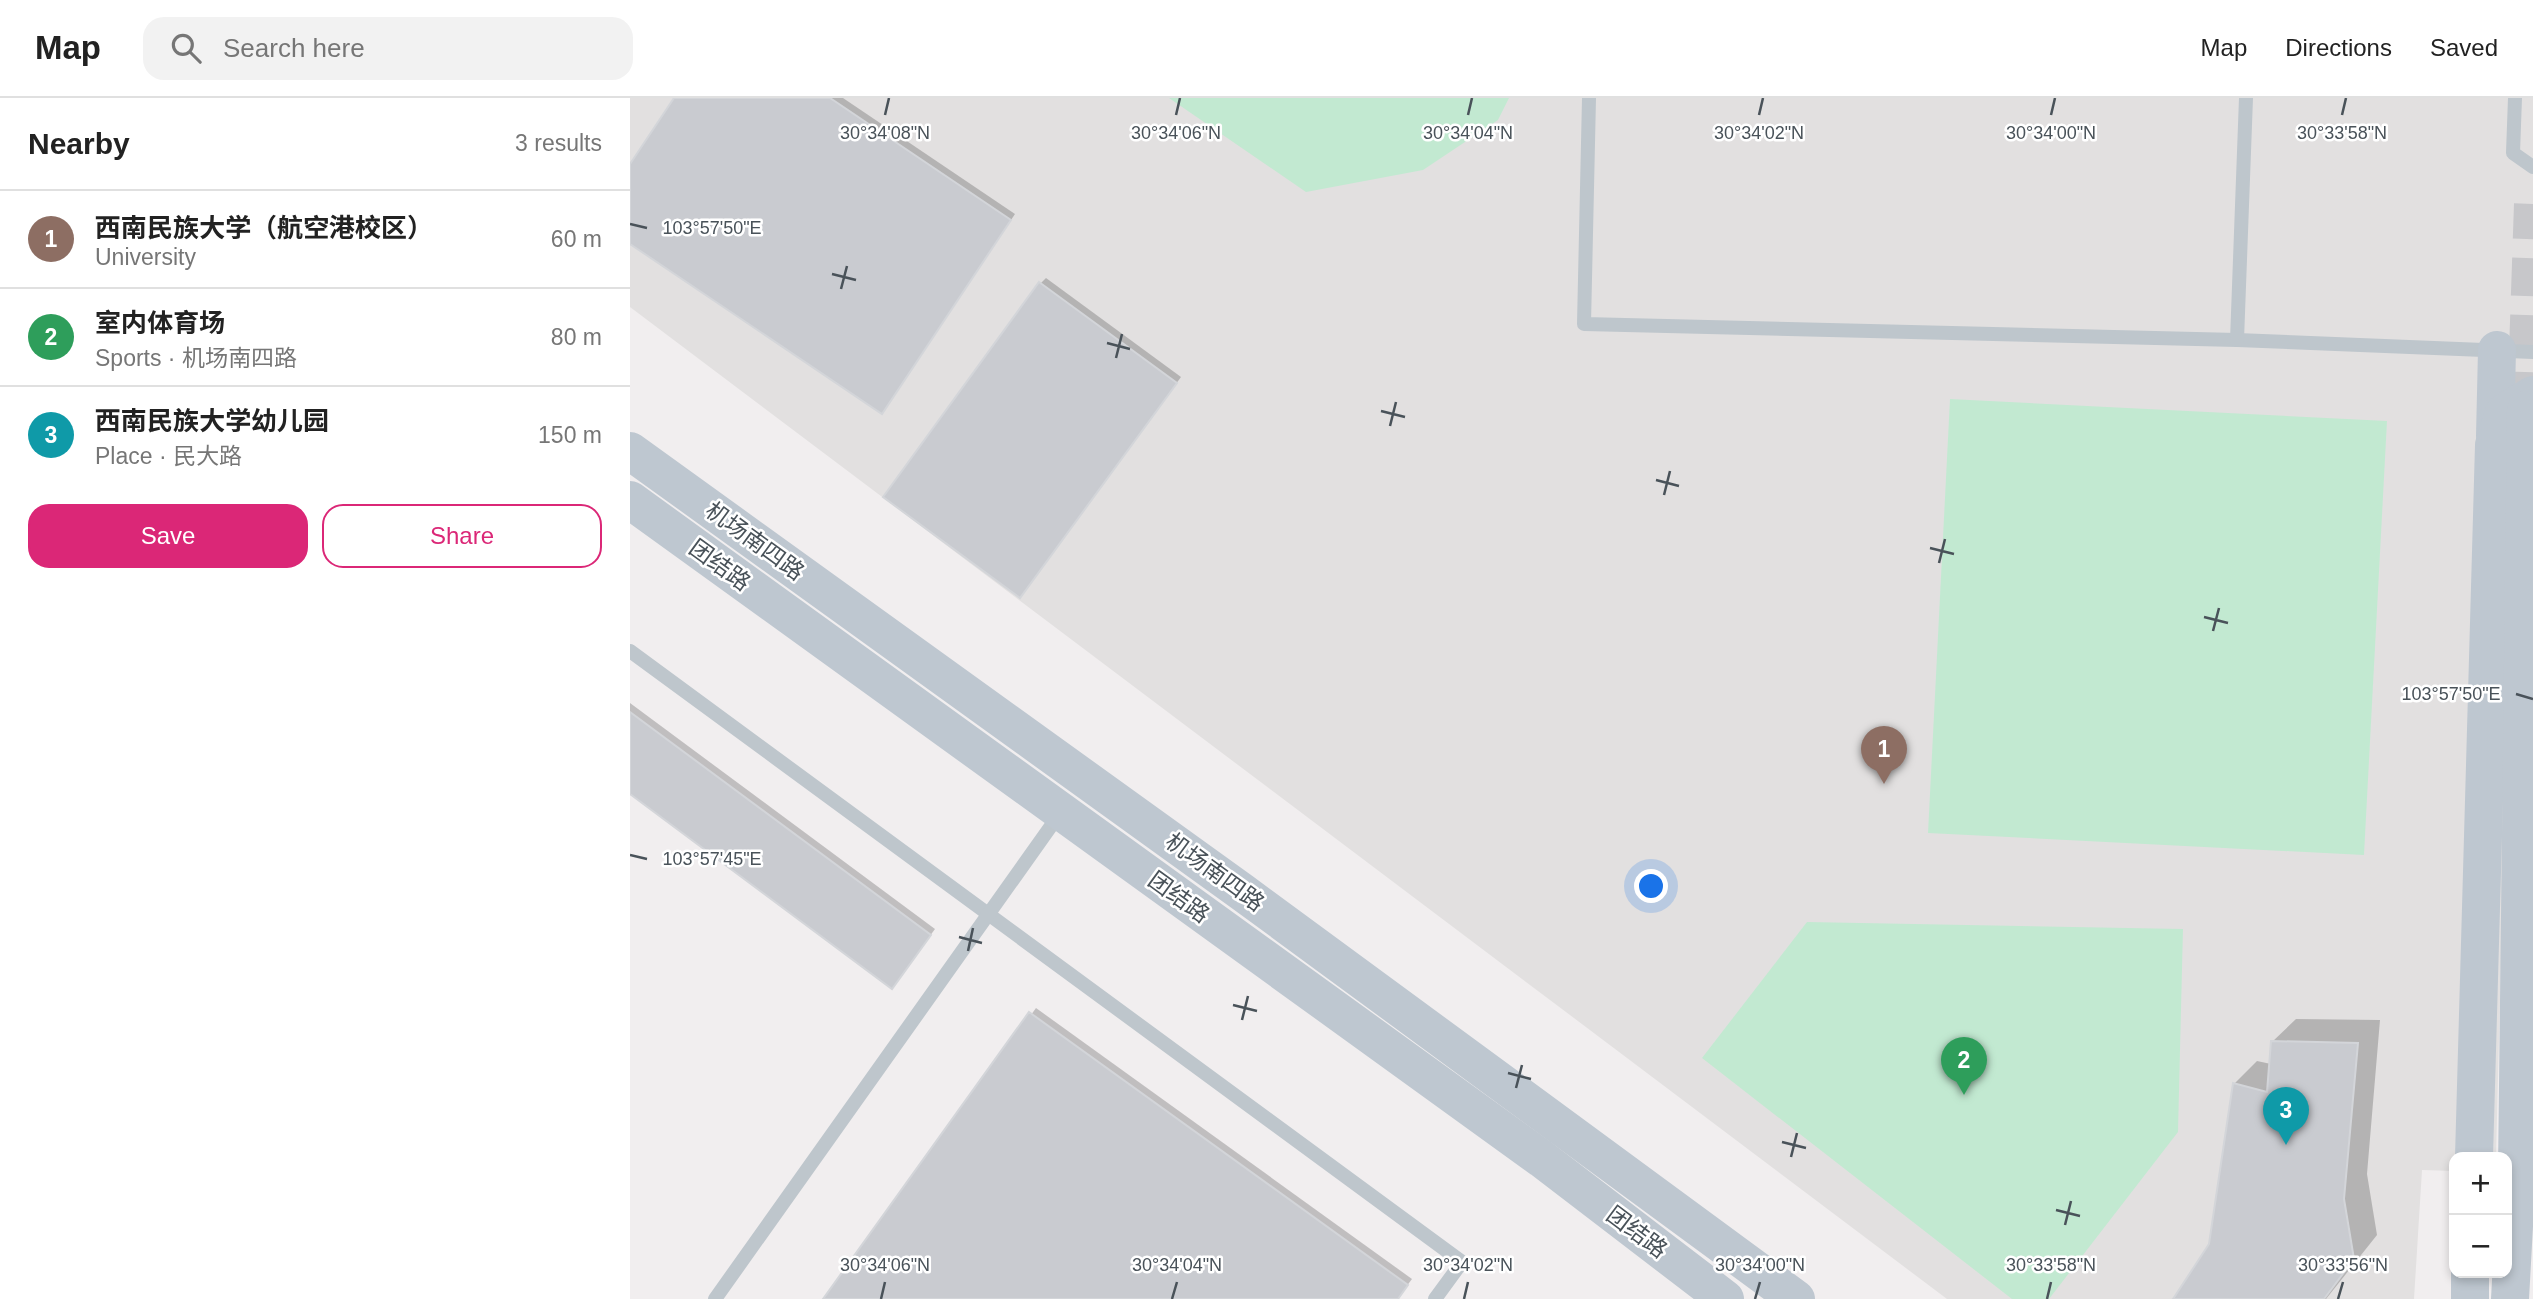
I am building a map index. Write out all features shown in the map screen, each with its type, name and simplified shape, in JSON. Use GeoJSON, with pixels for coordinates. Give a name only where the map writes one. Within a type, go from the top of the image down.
{"type":"FeatureCollection","features":[{"type":"Feature","properties":{"kind":"main road"},"geometry":{"type":"LineString","coordinates":[[2474,1152],[2494,446],[2515,351]]}},
{"type":"Feature","properties":{"kind":"main road"},"geometry":{"type":"LineString","coordinates":[[2494,446],[2504,413],[2530,402],[2517,1171],[2510,1299]]}},
{"type":"Feature","properties":{"kind":"main road","name":"机场南四路"},"geometry":{"type":"LineString","coordinates":[[630,451],[1242,892],[1796,1299]]}},
{"type":"Feature","properties":{"kind":"main road","name":"团结路"},"geometry":{"type":"LineString","coordinates":[[630,500],[1542,1159],[1725,1299]]}},
{"type":"Feature","properties":{"kind":"main road"},"geometry":{"type":"LineString","coordinates":[[2470,1278],[2470,1299]]}},
{"type":"Feature","properties":{"kind":"lane"},"geometry":{"type":"LineString","coordinates":[[1589,98],[1584,324],[2237,340],[2515,351]]}},
{"type":"Feature","properties":{"kind":"lane"},"geometry":{"type":"LineString","coordinates":[[2237,340],[2246,98]]}},
{"type":"Feature","properties":{"kind":"lane"},"geometry":{"type":"LineString","coordinates":[[2515,98],[2513,153],[2533,167]]}},
{"type":"Feature","properties":{"kind":"lane"},"geometry":{"type":"LineString","coordinates":[[630,651],[1462,1262],[1435,1299]]}},
{"type":"Feature","properties":{"kind":"lane"},"geometry":{"type":"LineString","coordinates":[[715,1299],[1061,812]]}},
{"type":"Feature","properties":{"kind":"shaded area"},"geometry":{"type":"Polygon","coordinates":[[[630,98],[2533,98],[2533,411],[2515,410],[2496,1152],[2449,1152],[2449,1171],[2422,1170],[2414,1299],[1947,1299],[630,307],[630,98]]]}},
{"type":"Feature","properties":{"kind":"green space"},"geometry":{"type":"Polygon","coordinates":[[[1169,98],[1509,98],[1498,120],[1423,170],[1306,192],[1169,98]]]}},
{"type":"Feature","properties":{"kind":"green space"},"geometry":{"type":"Polygon","coordinates":[[[1950,399],[2387,421],[2364,855],[1928,833],[1950,399]]]}},
{"type":"Feature","properties":{"kind":"green space"},"geometry":{"type":"Polygon","coordinates":[[[1807,922],[2183,929],[2178,1132],[2049,1299],[2012,1299],[1702,1058],[1807,922]]]}},
{"type":"Feature","properties":{"kind":"building"},"geometry":{"type":"Polygon","coordinates":[[[674,98],[830,98],[1011,220],[882,414],[630,244],[630,164],[674,98]]]}},
{"type":"Feature","properties":{"kind":"building"},"geometry":{"type":"Polygon","coordinates":[[[1039,282],[1177,383],[1020,598],[883,497],[1039,282]]]}},
{"type":"Feature","properties":{"kind":"building"},"geometry":{"type":"Polygon","coordinates":[[[630,712],[931,935],[892,989],[630,794],[630,712]]]}},
{"type":"Feature","properties":{"kind":"building"},"geometry":{"type":"Polygon","coordinates":[[[1029,1012],[1408,1285],[1398,1299],[823,1299],[1029,1012]]]}},
{"type":"Feature","properties":{"kind":"building"},"geometry":{"type":"Polygon","coordinates":[[[2271,1041],[2358,1043],[2344,1199],[2354,1259],[2324,1299],[2173,1299],[2209,1244],[2233,1083],[2267,1092],[2271,1041]]]}},
{"type":"Feature","properties":{"kind":"tunnel"},"geometry":{"type":"LineString","coordinates":[[2526,410],[2533,204]]}},
{"type":"Feature","properties":{"kind":"place","name":"西南民族大学（航空港校区）"},"geometry":{"type":"Point","coordinates":[1884,784]}},
{"type":"Feature","properties":{"kind":"place","name":"室内体育场"},"geometry":{"type":"Point","coordinates":[1964,1095]}},
{"type":"Feature","properties":{"kind":"place","name":"西南民族大学幼儿园"},"geometry":{"type":"Point","coordinates":[2286,1145]}}]}
